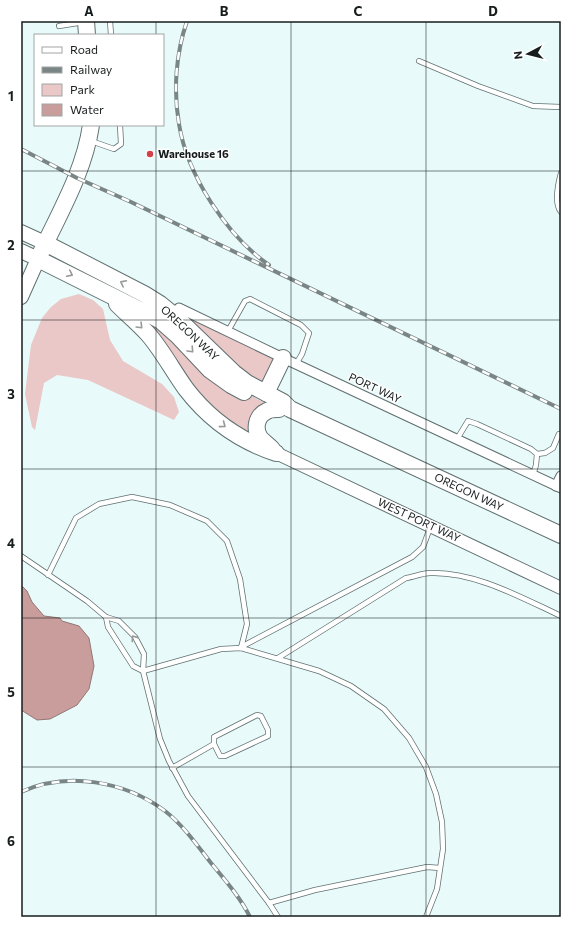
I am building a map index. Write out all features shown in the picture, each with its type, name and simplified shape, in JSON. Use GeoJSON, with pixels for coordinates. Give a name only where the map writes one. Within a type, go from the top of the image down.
{"type":"FeatureCollection","features":[{"type":"Feature","properties":{"kind":"highway"},"geometry":{"type":"LineString","coordinates":[[38,259],[77,178],[90,133]]}},
{"type":"Feature","properties":{"kind":"highway","name":"OREGON WAY"},"geometry":{"type":"LineString","coordinates":[[45,243],[144,294],[160,304],[176,317],[234,373],[283,402],[285,409]]}},
{"type":"Feature","properties":{"kind":"highway","name":"OREGON WAY"},"geometry":{"type":"LineString","coordinates":[[38,259],[161,321],[178,336],[210,370],[231,385],[561,534]]}},
{"type":"Feature","properties":{"kind":"highway"},"geometry":{"type":"LineString","coordinates":[[101,290],[148,334],[187,390],[215,419],[245,440],[258,447],[276,453]]}},
{"type":"Feature","properties":{"kind":"highway"},"geometry":{"type":"LineString","coordinates":[[266,393],[290,361]]}},
{"type":"Feature","properties":{"kind":"highway"},"geometry":{"type":"LineString","coordinates":[[276,453],[260,437],[257,425],[260,415],[264,412],[268,410],[285,409]]}},
{"type":"Feature","properties":{"kind":"main road","name":"OREGON WAY"},"geometry":{"type":"LineString","coordinates":[[21,232],[45,243]]}},
{"type":"Feature","properties":{"kind":"main road","name":"OREGON WAY"},"geometry":{"type":"LineString","coordinates":[[21,251],[38,259]]}},
{"type":"Feature","properties":{"kind":"main road"},"geometry":{"type":"LineString","coordinates":[[21,297],[38,259]]}},
{"type":"Feature","properties":{"kind":"street","name":"PORT WAY"},"geometry":{"type":"LineString","coordinates":[[179,308],[559,487]]}},
{"type":"Feature","properties":{"kind":"street","name":"WEST PORT WAY"},"geometry":{"type":"LineString","coordinates":[[276,453],[561,588]]}},
{"type":"Feature","properties":{"kind":"street"},"geometry":{"type":"LineString","coordinates":[[559,487],[561,476]]}},
{"type":"Feature","properties":{"kind":"lane"},"geometry":{"type":"LineString","coordinates":[[110,21],[111,34]]}},
{"type":"Feature","properties":{"kind":"lane"},"geometry":{"type":"LineString","coordinates":[[59,26],[86,26]]}},
{"type":"Feature","properties":{"kind":"lane"},"geometry":{"type":"LineString","coordinates":[[419,61],[478,86],[533,106],[561,107]]}},
{"type":"Feature","properties":{"kind":"lane"},"geometry":{"type":"LineString","coordinates":[[90,133],[114,149],[121,144],[120,126]]}},
{"type":"Feature","properties":{"kind":"lane"},"geometry":{"type":"LineString","coordinates":[[561,173],[558,183],[557,207],[561,212]]}},
{"type":"Feature","properties":{"kind":"lane"},"geometry":{"type":"LineString","coordinates":[[228,331],[245,301],[250,299],[301,325],[309,333],[302,354],[290,361]]}},
{"type":"Feature","properties":{"kind":"lane"},"geometry":{"type":"LineString","coordinates":[[457,439],[468,421],[531,449],[537,454],[545,453],[553,448],[559,434],[561,435]]}},
{"type":"Feature","properties":{"kind":"lane"},"geometry":{"type":"LineString","coordinates":[[533,475],[537,454]]}},
{"type":"Feature","properties":{"kind":"lane"},"geometry":{"type":"LineString","coordinates":[[48,575],[76,518],[99,504],[132,497],[170,504],[206,521],[226,541],[240,579],[247,624],[241,648]]}},
{"type":"Feature","properties":{"kind":"lane"},"geometry":{"type":"LineString","coordinates":[[241,648],[412,557],[423,546],[431,526]]}},
{"type":"Feature","properties":{"kind":"lane"},"geometry":{"type":"LineString","coordinates":[[21,556],[87,601],[106,617],[119,621],[135,637],[144,654],[143,671],[160,739],[172,768],[199,812],[269,903],[278,917]]}},
{"type":"Feature","properties":{"kind":"lane"},"geometry":{"type":"LineString","coordinates":[[278,658],[406,578],[429,573],[447,574],[475,579],[504,589],[561,616]]}},
{"type":"Feature","properties":{"kind":"lane"},"geometry":{"type":"LineString","coordinates":[[106,617],[108,627],[133,666],[143,671],[221,649],[241,648],[318,670],[351,686],[384,709],[409,738],[426,767],[442,822],[443,849],[437,889],[426,917]]}},
{"type":"Feature","properties":{"kind":"lane"},"geometry":{"type":"LineString","coordinates":[[257,715],[261,716],[268,730],[268,736],[225,756],[220,756],[214,744],[214,737],[257,715]]}},
{"type":"Feature","properties":{"kind":"lane"},"geometry":{"type":"LineString","coordinates":[[172,768],[214,744]]}},
{"type":"Feature","properties":{"kind":"lane"},"geometry":{"type":"LineString","coordinates":[[269,903],[315,890],[420,868],[440,868]]}},
{"type":"Feature","properties":{"kind":"green space"},"geometry":{"type":"Polygon","coordinates":[[[79,294],[93,300],[103,309],[110,340],[123,361],[162,384],[174,397],[179,412],[174,420],[88,380],[57,375],[44,383],[35,430],[32,427],[25,394],[31,345],[42,318],[51,307],[61,299],[79,294]]]}},
{"type":"Feature","properties":{"kind":"green space"},"geometry":{"type":"Polygon","coordinates":[[[179,308],[283,358],[266,393],[247,383],[179,308]]]}},
{"type":"Feature","properties":{"kind":"green space"},"geometry":{"type":"Polygon","coordinates":[[[144,312],[231,385],[267,404],[268,410],[257,432],[238,436],[162,353],[144,312]]]}},
{"type":"Feature","properties":{"kind":"water"},"geometry":{"type":"Polygon","coordinates":[[[21,585],[27,591],[32,602],[44,616],[60,618],[62,621],[79,626],[89,638],[94,666],[89,689],[77,705],[50,719],[37,720],[21,710],[21,585]]]}},
{"type":"Feature","properties":{"kind":"railway"},"geometry":{"type":"LineString","coordinates":[[187,21],[180,46],[176,85],[177,111],[183,144],[200,183],[211,203],[238,238],[253,253],[269,265]]}},
{"type":"Feature","properties":{"kind":"railway"},"geometry":{"type":"LineString","coordinates":[[21,149],[77,178],[131,202],[561,409]]}},
{"type":"Feature","properties":{"kind":"railway"},"geometry":{"type":"LineString","coordinates":[[21,792],[57,782],[95,782],[132,792],[149,801],[165,811],[184,829],[232,889],[250,917]]}},
{"type":"Feature","properties":{"kind":"place","name":"Warehouse 16"},"geometry":{"type":"Point","coordinates":[150,154]}}]}
